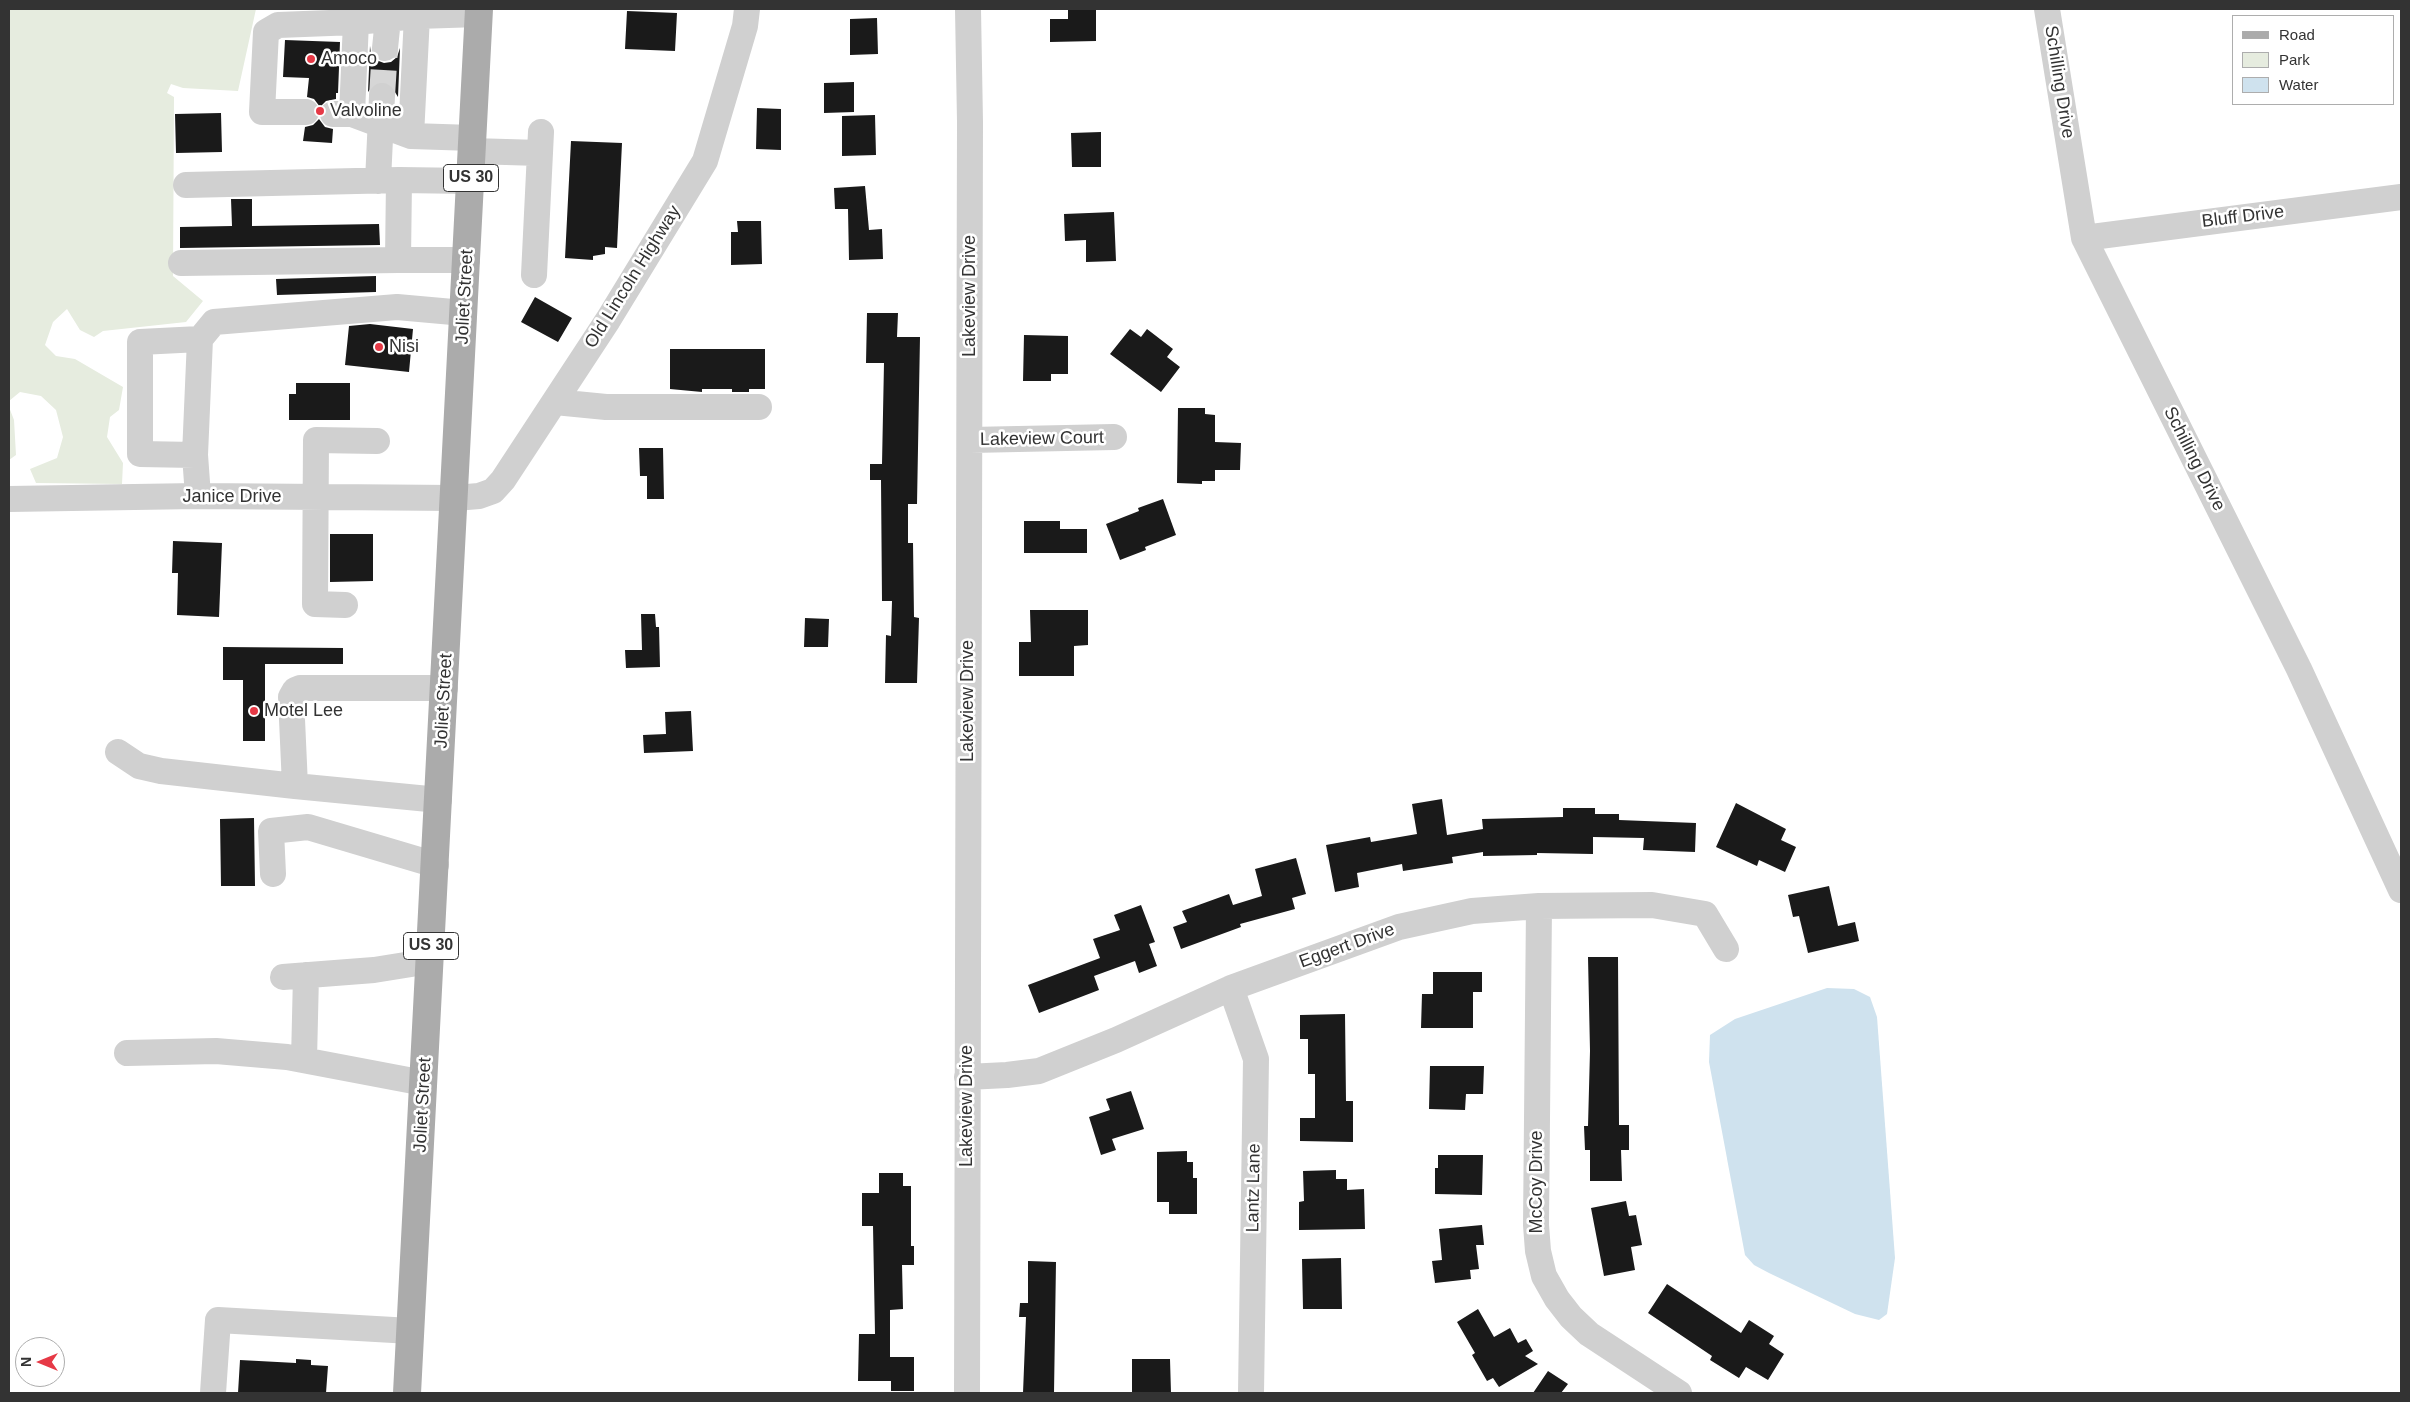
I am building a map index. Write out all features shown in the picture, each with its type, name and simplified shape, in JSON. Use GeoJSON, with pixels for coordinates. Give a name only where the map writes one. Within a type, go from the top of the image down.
{"type":"FeatureCollection","features":[{"type":"Feature","properties":{"kind":"main road","name":"Joliet Street"},"geometry":{"type":"LineString","coordinates":[[408,1393],[479,11]]}},
{"type":"Feature","properties":{"kind":"street","name":"Old Lincoln Highway"},"geometry":{"type":"LineString","coordinates":[[455,498],[479,496],[493,491],[503,480],[608,320],[705,161],[745,26],[747,9]]}},
{"type":"Feature","properties":{"kind":"street","name":"Lakeview Drive"},"geometry":{"type":"LineString","coordinates":[[966,1393],[970,440],[968,9]]}},
{"type":"Feature","properties":{"kind":"street","name":"Schilling Drive"},"geometry":{"type":"LineString","coordinates":[[2047,9],[2084,238],[2299,669],[2401,890]]}},
{"type":"Feature","properties":{"kind":"street"},"geometry":{"type":"LineString","coordinates":[[299,112],[252,116],[266,32],[278,25],[356,22],[479,11]]}},
{"type":"Feature","properties":{"kind":"street"},"geometry":{"type":"LineString","coordinates":[[411,136],[418,16]]}},
{"type":"Feature","properties":{"kind":"street"},"geometry":{"type":"LineString","coordinates":[[385,48],[388,19]]}},
{"type":"Feature","properties":{"kind":"street"},"geometry":{"type":"LineString","coordinates":[[356,22],[343,114],[411,136],[472,144],[541,142],[534,275]]}},
{"type":"Feature","properties":{"kind":"street"},"geometry":{"type":"LineString","coordinates":[[382,96],[380,126],[389,180],[398,260]]}},
{"type":"Feature","properties":{"kind":"street"},"geometry":{"type":"LineString","coordinates":[[186,185],[389,180],[470,181]]}},
{"type":"Feature","properties":{"kind":"street","name":"Bluff Drive"},"geometry":{"type":"LineString","coordinates":[[2084,238],[2401,197]]}},
{"type":"Feature","properties":{"kind":"street"},"geometry":{"type":"LineString","coordinates":[[181,263],[467,260]]}},
{"type":"Feature","properties":{"kind":"street"},"geometry":{"type":"LineString","coordinates":[[198,496],[195,455],[200,339],[214,322],[397,307],[464,313]]}},
{"type":"Feature","properties":{"kind":"street"},"geometry":{"type":"LineString","coordinates":[[195,455],[140,454],[140,342],[200,339]]}},
{"type":"Feature","properties":{"kind":"street"},"geometry":{"type":"LineString","coordinates":[[555,402],[606,407],[759,407]]}},
{"type":"Feature","properties":{"kind":"street","name":"Lakeview Court"},"geometry":{"type":"LineString","coordinates":[[970,440],[1114,437]]}},
{"type":"Feature","properties":{"kind":"street"},"geometry":{"type":"LineString","coordinates":[[345,605],[315,604],[316,440],[377,441]]}},
{"type":"Feature","properties":{"kind":"street","name":"Janice Drive"},"geometry":{"type":"LineString","coordinates":[[9,499],[198,496],[455,498]]}},
{"type":"Feature","properties":{"kind":"street"},"geometry":{"type":"LineString","coordinates":[[295,786],[291,697],[295,690],[328,686],[445,688]]}},
{"type":"Feature","properties":{"kind":"street"},"geometry":{"type":"LineString","coordinates":[[118,752],[139,766],[161,771],[439,800]]}},
{"type":"Feature","properties":{"kind":"street"},"geometry":{"type":"LineString","coordinates":[[273,874],[271,831],[308,827],[436,865]]}},
{"type":"Feature","properties":{"kind":"street","name":"Eggert Drive"},"geometry":{"type":"LineString","coordinates":[[967,1077],[1039,1071],[1116,1040],[1231,988],[1399,927],[1472,911],[1538,906],[1652,905],[1705,914],[1726,950]]}},
{"type":"Feature","properties":{"kind":"street","name":"McCoy Drive"},"geometry":{"type":"LineString","coordinates":[[1538,906],[1536,1225],[1538,1251],[1544,1276],[1557,1299],[1589,1334],[1679,1393]]}},
{"type":"Feature","properties":{"kind":"street"},"geometry":{"type":"LineString","coordinates":[[304,1060],[294,976],[374,970],[430,961]]}},
{"type":"Feature","properties":{"kind":"street","name":"Lantz Lane"},"geometry":{"type":"LineString","coordinates":[[1231,988],[1256,1059],[1251,1393]]}},
{"type":"Feature","properties":{"kind":"street"},"geometry":{"type":"LineString","coordinates":[[127,1053],[216,1051],[304,1060],[424,1084]]}},
{"type":"Feature","properties":{"kind":"street"},"geometry":{"type":"LineString","coordinates":[[213,1393],[218,1320],[411,1331]]}},
{"type":"Feature","properties":{"kind":"green space"},"geometry":{"type":"Polygon","coordinates":[[[9,9],[256,9],[238,91],[183,88],[171,84],[167,93],[174,97],[173,276],[203,301],[186,322],[103,331],[94,337],[80,330],[67,309],[53,322],[45,345],[56,356],[75,359],[123,387],[119,410],[110,417],[107,437],[123,463],[122,484],[36,483],[30,469],[57,458],[63,437],[56,410],[41,396],[20,392],[9,401],[9,9]]]}},
{"type":"Feature","properties":{"kind":"green space"},"geometry":{"type":"Polygon","coordinates":[[[9,407],[14,420],[16,455],[9,460],[9,407]]]}},
{"type":"Feature","properties":{"kind":"water"},"geometry":{"type":"Polygon","coordinates":[[[1827,988],[1854,989],[1870,997],[1877,1017],[1895,1258],[1887,1314],[1879,1320],[1855,1314],[1769,1273],[1754,1265],[1745,1255],[1709,1062],[1710,1035],[1735,1019],[1827,988]]]}},
{"type":"Feature","properties":{"kind":"building"},"geometry":{"type":"Polygon","coordinates":[[[1068,9],[1096,9],[1096,41],[1050,42],[1050,19],[1068,19],[1068,9]]]}},
{"type":"Feature","properties":{"kind":"building"},"geometry":{"type":"Polygon","coordinates":[[[627,11],[677,13],[675,51],[625,49],[627,11]]]}},
{"type":"Feature","properties":{"kind":"building"},"geometry":{"type":"Polygon","coordinates":[[[877,18],[878,54],[850,55],[850,19],[877,18]]]}},
{"type":"Feature","properties":{"kind":"building","name":"Amoco"},"geometry":{"type":"Polygon","coordinates":[[[285,40],[340,42],[338,93],[336,93],[336,99],[326,101],[320,107],[314,99],[307,97],[309,78],[283,77],[285,40]]]}},
{"type":"Feature","properties":{"kind":"building"},"geometry":{"type":"Polygon","coordinates":[[[370,46],[371,54],[376,60],[384,63],[391,62],[397,57],[400,48],[398,97],[390,84],[383,81],[375,83],[368,92],[370,46]]]}},
{"type":"Feature","properties":{"kind":"building"},"geometry":{"type":"Polygon","coordinates":[[[854,82],[854,112],[824,113],[824,83],[854,82]]]}},
{"type":"Feature","properties":{"kind":"building"},"geometry":{"type":"Polygon","coordinates":[[[757,108],[781,109],[781,150],[756,149],[757,108]]]}},
{"type":"Feature","properties":{"kind":"building"},"geometry":{"type":"Polygon","coordinates":[[[221,113],[222,152],[176,153],[175,114],[221,113]]]}},
{"type":"Feature","properties":{"kind":"building"},"geometry":{"type":"Polygon","coordinates":[[[875,115],[876,155],[842,156],[842,116],[875,115]]]}},
{"type":"Feature","properties":{"kind":"building"},"geometry":{"type":"Polygon","coordinates":[[[319,119],[325,127],[333,129],[332,143],[303,141],[305,127],[313,125],[319,119]]]}},
{"type":"Feature","properties":{"kind":"building"},"geometry":{"type":"Polygon","coordinates":[[[1101,132],[1101,167],[1072,167],[1071,133],[1101,132]]]}},
{"type":"Feature","properties":{"kind":"building"},"geometry":{"type":"Polygon","coordinates":[[[571,141],[622,143],[617,248],[605,247],[605,254],[593,256],[593,260],[565,258],[571,141]]]}},
{"type":"Feature","properties":{"kind":"building"},"geometry":{"type":"Polygon","coordinates":[[[865,186],[869,230],[882,229],[883,259],[849,260],[848,209],[835,209],[834,188],[865,186]]]}},
{"type":"Feature","properties":{"kind":"building"},"geometry":{"type":"Polygon","coordinates":[[[231,199],[252,199],[252,226],[379,224],[380,245],[180,248],[180,227],[232,226],[231,199]]]}},
{"type":"Feature","properties":{"kind":"building"},"geometry":{"type":"Polygon","coordinates":[[[1114,212],[1116,261],[1086,262],[1086,240],[1065,241],[1064,214],[1114,212]]]}},
{"type":"Feature","properties":{"kind":"building"},"geometry":{"type":"Polygon","coordinates":[[[737,221],[761,221],[762,264],[731,265],[731,232],[738,232],[737,221]]]}},
{"type":"Feature","properties":{"kind":"building"},"geometry":{"type":"Polygon","coordinates":[[[376,276],[376,292],[277,295],[276,279],[376,276]]]}},
{"type":"Feature","properties":{"kind":"building"},"geometry":{"type":"Polygon","coordinates":[[[535,297],[572,318],[558,342],[521,322],[535,297]]]}},
{"type":"Feature","properties":{"kind":"building"},"geometry":{"type":"Polygon","coordinates":[[[867,313],[898,313],[897,337],[920,337],[917,504],[908,504],[908,543],[913,543],[914,617],[919,618],[917,683],[885,683],[886,635],[891,636],[892,601],[882,601],[881,480],[870,480],[870,464],[882,464],[884,363],[866,363],[867,313]]]}},
{"type":"Feature","properties":{"kind":"building","name":"Nisi"},"geometry":{"type":"Polygon","coordinates":[[[370,324],[413,329],[409,372],[345,365],[349,326],[370,324]]]}},
{"type":"Feature","properties":{"kind":"building"},"geometry":{"type":"Polygon","coordinates":[[[1130,329],[1141,337],[1147,329],[1173,349],[1167,357],[1180,367],[1161,392],[1110,354],[1130,329]]]}},
{"type":"Feature","properties":{"kind":"building"},"geometry":{"type":"Polygon","coordinates":[[[1024,335],[1068,336],[1068,374],[1051,374],[1051,381],[1023,381],[1024,335]]]}},
{"type":"Feature","properties":{"kind":"building"},"geometry":{"type":"Polygon","coordinates":[[[670,349],[765,349],[765,389],[749,389],[749,392],[732,392],[732,389],[702,389],[702,392],[670,389],[670,349]]]}},
{"type":"Feature","properties":{"kind":"building"},"geometry":{"type":"Polygon","coordinates":[[[296,383],[350,383],[350,420],[289,420],[289,394],[296,394],[296,383]]]}},
{"type":"Feature","properties":{"kind":"building"},"geometry":{"type":"Polygon","coordinates":[[[1178,408],[1205,408],[1205,414],[1215,415],[1215,442],[1241,443],[1240,470],[1215,470],[1215,481],[1202,481],[1202,484],[1177,483],[1178,408]]]}},
{"type":"Feature","properties":{"kind":"building"},"geometry":{"type":"Polygon","coordinates":[[[639,448],[663,448],[664,499],[647,499],[647,476],[640,476],[639,448]]]}},
{"type":"Feature","properties":{"kind":"building"},"geometry":{"type":"Polygon","coordinates":[[[1163,499],[1176,535],[1145,547],[1146,550],[1120,560],[1106,524],[1139,511],[1138,508],[1163,499]]]}},
{"type":"Feature","properties":{"kind":"building"},"geometry":{"type":"Polygon","coordinates":[[[1024,521],[1060,521],[1060,529],[1087,529],[1087,553],[1024,553],[1024,521]]]}},
{"type":"Feature","properties":{"kind":"building"},"geometry":{"type":"Polygon","coordinates":[[[330,534],[373,534],[373,581],[330,582],[330,534]]]}},
{"type":"Feature","properties":{"kind":"building"},"geometry":{"type":"Polygon","coordinates":[[[173,541],[222,543],[219,617],[177,615],[178,573],[172,573],[173,541]]]}},
{"type":"Feature","properties":{"kind":"building"},"geometry":{"type":"Polygon","coordinates":[[[1030,610],[1088,610],[1088,645],[1074,646],[1074,676],[1019,676],[1019,642],[1031,642],[1030,610]]]}},
{"type":"Feature","properties":{"kind":"building"},"geometry":{"type":"Polygon","coordinates":[[[641,614],[655,614],[656,627],[659,627],[660,667],[626,668],[625,650],[642,650],[641,614]]]}},
{"type":"Feature","properties":{"kind":"building"},"geometry":{"type":"Polygon","coordinates":[[[805,618],[829,619],[828,647],[804,647],[805,618]]]}},
{"type":"Feature","properties":{"kind":"building","name":"Motel Lee"},"geometry":{"type":"Polygon","coordinates":[[[223,647],[343,648],[343,664],[265,664],[265,741],[243,741],[243,680],[223,680],[223,647]]]}},
{"type":"Feature","properties":{"kind":"building"},"geometry":{"type":"Polygon","coordinates":[[[691,711],[693,751],[644,753],[643,735],[666,734],[665,712],[691,711]]]}},
{"type":"Feature","properties":{"kind":"building"},"geometry":{"type":"Polygon","coordinates":[[[1442,799],[1447,835],[1483,829],[1482,819],[1563,817],[1563,808],[1595,808],[1595,814],[1619,814],[1619,820],[1696,823],[1695,852],[1643,850],[1644,838],[1593,837],[1593,854],[1537,853],[1537,855],[1483,856],[1483,852],[1452,857],[1453,863],[1403,871],[1402,864],[1357,873],[1359,887],[1335,892],[1326,845],[1370,837],[1371,842],[1417,834],[1412,804],[1442,799]]]}},
{"type":"Feature","properties":{"kind":"building"},"geometry":{"type":"Polygon","coordinates":[[[1736,803],[1786,829],[1781,840],[1796,847],[1785,872],[1759,860],[1757,866],[1716,847],[1736,803]]]}},
{"type":"Feature","properties":{"kind":"building"},"geometry":{"type":"Polygon","coordinates":[[[254,818],[255,886],[221,886],[220,819],[254,818]]]}},
{"type":"Feature","properties":{"kind":"building"},"geometry":{"type":"Polygon","coordinates":[[[1296,858],[1306,894],[1292,898],[1295,909],[1240,924],[1241,927],[1181,949],[1173,927],[1187,922],[1182,911],[1229,894],[1233,905],[1262,896],[1255,869],[1296,858]]]}},
{"type":"Feature","properties":{"kind":"building"},"geometry":{"type":"Polygon","coordinates":[[[1829,886],[1838,926],[1855,922],[1859,941],[1808,953],[1799,916],[1793,917],[1788,895],[1829,886]]]}},
{"type":"Feature","properties":{"kind":"building"},"geometry":{"type":"Polygon","coordinates":[[[1141,905],[1155,942],[1149,944],[1157,966],[1139,973],[1135,961],[1094,976],[1099,990],[1039,1013],[1028,985],[1100,958],[1093,939],[1120,930],[1114,915],[1141,905]]]}},
{"type":"Feature","properties":{"kind":"building"},"geometry":{"type":"Polygon","coordinates":[[[1588,957],[1618,957],[1619,1125],[1629,1125],[1629,1150],[1621,1150],[1622,1181],[1590,1181],[1590,1150],[1585,1150],[1584,1126],[1588,1126],[1590,1051],[1588,957]]]}},
{"type":"Feature","properties":{"kind":"building"},"geometry":{"type":"Polygon","coordinates":[[[1433,972],[1482,972],[1482,992],[1473,992],[1473,1028],[1421,1028],[1422,994],[1433,994],[1433,972]]]}},
{"type":"Feature","properties":{"kind":"building"},"geometry":{"type":"Polygon","coordinates":[[[1345,1014],[1346,1101],[1353,1101],[1353,1142],[1300,1141],[1300,1118],[1315,1118],[1315,1074],[1308,1074],[1308,1039],[1300,1039],[1300,1015],[1345,1014]]]}},
{"type":"Feature","properties":{"kind":"building"},"geometry":{"type":"Polygon","coordinates":[[[1430,1066],[1484,1066],[1483,1094],[1466,1094],[1465,1110],[1429,1109],[1430,1066]]]}},
{"type":"Feature","properties":{"kind":"building"},"geometry":{"type":"Polygon","coordinates":[[[1131,1091],[1144,1129],[1112,1139],[1116,1150],[1101,1155],[1089,1117],[1110,1110],[1106,1099],[1131,1091]]]}},
{"type":"Feature","properties":{"kind":"building"},"geometry":{"type":"Polygon","coordinates":[[[1187,1151],[1187,1162],[1193,1162],[1193,1178],[1197,1178],[1197,1214],[1169,1214],[1169,1202],[1157,1202],[1157,1152],[1187,1151]]]}},
{"type":"Feature","properties":{"kind":"building"},"geometry":{"type":"Polygon","coordinates":[[[1438,1155],[1483,1155],[1482,1195],[1435,1194],[1435,1168],[1438,1168],[1438,1155]]]}},
{"type":"Feature","properties":{"kind":"building"},"geometry":{"type":"Polygon","coordinates":[[[1336,1170],[1336,1179],[1347,1179],[1347,1190],[1364,1189],[1365,1229],[1299,1230],[1299,1202],[1304,1201],[1303,1171],[1336,1170]]]}},
{"type":"Feature","properties":{"kind":"building"},"geometry":{"type":"Polygon","coordinates":[[[879,1173],[903,1173],[903,1186],[911,1186],[911,1246],[914,1246],[914,1265],[902,1265],[903,1309],[890,1310],[890,1357],[914,1357],[914,1391],[891,1391],[891,1381],[858,1381],[859,1334],[875,1334],[873,1226],[862,1226],[862,1193],[879,1193],[879,1173]]]}},
{"type":"Feature","properties":{"kind":"building"},"geometry":{"type":"Polygon","coordinates":[[[1626,1201],[1629,1216],[1636,1215],[1642,1245],[1631,1247],[1635,1270],[1604,1276],[1591,1208],[1626,1201]]]}},
{"type":"Feature","properties":{"kind":"building"},"geometry":{"type":"Polygon","coordinates":[[[1482,1225],[1484,1245],[1476,1245],[1479,1269],[1470,1270],[1471,1279],[1435,1283],[1432,1261],[1442,1260],[1439,1229],[1482,1225]]]}},
{"type":"Feature","properties":{"kind":"building"},"geometry":{"type":"Polygon","coordinates":[[[1341,1258],[1342,1309],[1303,1309],[1302,1259],[1341,1258]]]}},
{"type":"Feature","properties":{"kind":"building"},"geometry":{"type":"Polygon","coordinates":[[[1028,1261],[1056,1262],[1054,1393],[1023,1393],[1026,1317],[1019,1317],[1020,1303],[1028,1303],[1028,1261]]]}},
{"type":"Feature","properties":{"kind":"building"},"geometry":{"type":"Polygon","coordinates":[[[1667,1284],[1741,1333],[1749,1320],[1774,1336],[1769,1344],[1784,1354],[1768,1380],[1746,1367],[1739,1378],[1710,1360],[1712,1356],[1648,1313],[1667,1284]]]}},
{"type":"Feature","properties":{"kind":"building"},"geometry":{"type":"Polygon","coordinates":[[[1478,1309],[1494,1337],[1510,1328],[1518,1343],[1526,1339],[1533,1351],[1525,1356],[1538,1364],[1499,1387],[1493,1378],[1487,1381],[1472,1355],[1475,1353],[1457,1322],[1478,1309]]]}},
{"type":"Feature","properties":{"kind":"building"},"geometry":{"type":"Polygon","coordinates":[[[296,1359],[311,1360],[311,1365],[328,1366],[326,1393],[238,1393],[240,1360],[296,1363],[296,1359]]]}},
{"type":"Feature","properties":{"kind":"building"},"geometry":{"type":"Polygon","coordinates":[[[1132,1359],[1170,1359],[1171,1393],[1132,1393],[1132,1359]]]}},
{"type":"Feature","properties":{"kind":"building"},"geometry":{"type":"Polygon","coordinates":[[[1548,1371],[1568,1384],[1561,1393],[1533,1393],[1548,1371]]]}},
{"type":"Feature","properties":{"kind":"tunnel"},"geometry":{"type":"LineString","coordinates":[[382,96],[385,48]]}},
{"type":"Feature","properties":{"kind":"place","name":"Amoco"},"geometry":{"type":"Point","coordinates":[311,59]}},
{"type":"Feature","properties":{"kind":"place","name":"Valvoline"},"geometry":{"type":"Point","coordinates":[320,111]}},
{"type":"Feature","properties":{"kind":"place","name":"Nisi"},"geometry":{"type":"Point","coordinates":[379,347]}},
{"type":"Feature","properties":{"kind":"place","name":"Motel Lee"},"geometry":{"type":"Point","coordinates":[254,711]}}]}
